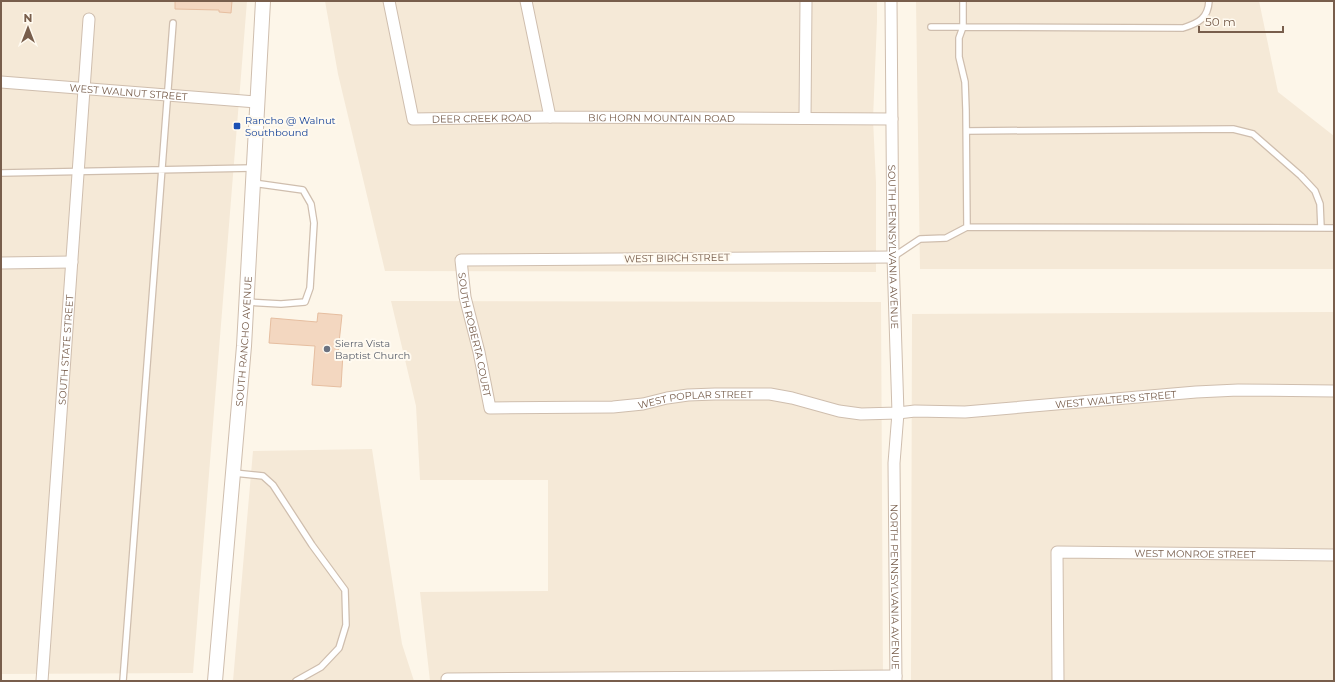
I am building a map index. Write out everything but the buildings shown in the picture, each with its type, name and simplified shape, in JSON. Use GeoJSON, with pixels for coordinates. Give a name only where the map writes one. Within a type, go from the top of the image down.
{"type":"FeatureCollection","features":[{"type":"Feature","properties":{"kind":"street","name":"SOUTH RANCHO AVENUE"},"geometry":{"type":"LineString","coordinates":[[215,681],[244,346],[263,1]]}},
{"type":"Feature","properties":{"kind":"street","name":"DEER CREEK ROAD"},"geometry":{"type":"LineString","coordinates":[[389,1],[413,119],[550,117]]}},
{"type":"Feature","properties":{"kind":"street"},"geometry":{"type":"LineString","coordinates":[[526,1],[550,117]]}},
{"type":"Feature","properties":{"kind":"street"},"geometry":{"type":"LineString","coordinates":[[804,118],[806,1]]}},
{"type":"Feature","properties":{"kind":"street","name":"SOUTH PENNSYLVANIA AVENUE"},"geometry":{"type":"LineString","coordinates":[[890,1],[893,256],[898,413],[894,463],[894,492]]}},
{"type":"Feature","properties":{"kind":"street","name":"SOUTH STATE STREET"},"geometry":{"type":"LineString","coordinates":[[42,681],[89,19]]}},
{"type":"Feature","properties":{"kind":"street","name":"WEST WALNUT STREET"},"geometry":{"type":"LineString","coordinates":[[1,82],[257,102]]}},
{"type":"Feature","properties":{"kind":"street","name":"BIG HORN MOUNTAIN ROAD"},"geometry":{"type":"LineString","coordinates":[[550,117],[892,118]]}},
{"type":"Feature","properties":{"kind":"street","name":"WEST BIRCH STREET"},"geometry":{"type":"LineString","coordinates":[[461,260],[893,256]]}},
{"type":"Feature","properties":{"kind":"street","name":"SOUTH ROBERTA COURT"},"geometry":{"type":"LineString","coordinates":[[461,260],[465,298],[479,352],[490,408]]}},
{"type":"Feature","properties":{"kind":"street"},"geometry":{"type":"LineString","coordinates":[[1,263],[72,262]]}},
{"type":"Feature","properties":{"kind":"street","name":"WEST WALTERS STREET"},"geometry":{"type":"LineString","coordinates":[[898,413],[916,410],[971,411],[1196,392],[1238,390],[1334,391]]}},
{"type":"Feature","properties":{"kind":"street","name":"WEST POPLAR STREET"},"geometry":{"type":"LineString","coordinates":[[490,408],[614,407],[643,404],[688,395],[770,394],[792,398],[839,411],[861,414],[898,413]]}},
{"type":"Feature","properties":{"kind":"street","name":"NORTH PENNSYLVANIA AVENUE"},"geometry":{"type":"LineString","coordinates":[[894,492],[896,678]]}},
{"type":"Feature","properties":{"kind":"street","name":"WEST MONROE STREET"},"geometry":{"type":"LineString","coordinates":[[1058,681],[1057,552],[1334,555]]}},
{"type":"Feature","properties":{"kind":"street"},"geometry":{"type":"LineString","coordinates":[[447,679],[896,678]]}},
{"type":"Feature","properties":{"kind":"lane"},"geometry":{"type":"LineString","coordinates":[[963,1],[963,27],[959,38],[959,57],[965,82],[967,227]]}},
{"type":"Feature","properties":{"kind":"lane"},"geometry":{"type":"LineString","coordinates":[[931,27],[1183,28],[1194,25],[1203,18],[1208,10],[1209,1]]}},
{"type":"Feature","properties":{"kind":"lane"},"geometry":{"type":"LineString","coordinates":[[123,681],[173,23]]}},
{"type":"Feature","properties":{"kind":"lane"},"geometry":{"type":"LineString","coordinates":[[966,131],[1233,129],[1244,131],[1253,134],[1302,176],[1315,191],[1320,204],[1321,228]]}},
{"type":"Feature","properties":{"kind":"lane"},"geometry":{"type":"LineString","coordinates":[[1,173],[253,168]]}},
{"type":"Feature","properties":{"kind":"lane"},"geometry":{"type":"LineString","coordinates":[[246,302],[281,304],[305,302],[310,288],[314,223],[311,204],[303,190],[252,184]]}},
{"type":"Feature","properties":{"kind":"lane"},"geometry":{"type":"LineString","coordinates":[[893,256],[920,239],[946,238],[967,227],[1334,228]]}},
{"type":"Feature","properties":{"kind":"lane"},"geometry":{"type":"LineString","coordinates":[[233,472],[263,476],[273,485],[312,545],[345,590],[346,625],[339,648],[321,667],[296,681]]}},
{"type":"Feature","properties":{"kind":"shaded area"},"geometry":{"type":"Polygon","coordinates":[[[1,1],[247,1],[193,673],[1,674],[1,1]]]}},
{"type":"Feature","properties":{"kind":"shaded area"},"geometry":{"type":"Polygon","coordinates":[[[325,1],[877,1],[873,119],[876,183],[876,272],[385,271],[338,74],[325,1]]]}},
{"type":"Feature","properties":{"kind":"shaded area"},"geometry":{"type":"Polygon","coordinates":[[[916,1],[1259,1],[1278,92],[1334,136],[1334,269],[920,269],[916,1]]]}},
{"type":"Feature","properties":{"kind":"shaded area"},"geometry":{"type":"Polygon","coordinates":[[[391,301],[881,302],[883,681],[430,681],[420,592],[548,591],[548,480],[420,480],[416,406],[391,301]]]}},
{"type":"Feature","properties":{"kind":"shaded area"},"geometry":{"type":"Polygon","coordinates":[[[1334,312],[1334,681],[911,681],[912,314],[1334,312]]]}},
{"type":"Feature","properties":{"kind":"shaded area"},"geometry":{"type":"Polygon","coordinates":[[[372,449],[402,644],[414,681],[233,681],[253,451],[372,449]]]}},
{"type":"Feature","properties":{"kind":"place","name":"Rancho @ Walnut Southbound"},"geometry":{"type":"Point","coordinates":[237,126]}},
{"type":"Feature","properties":{"kind":"place","name":"Sierra Vista Baptist Church"},"geometry":{"type":"Point","coordinates":[327,349]}}]}
